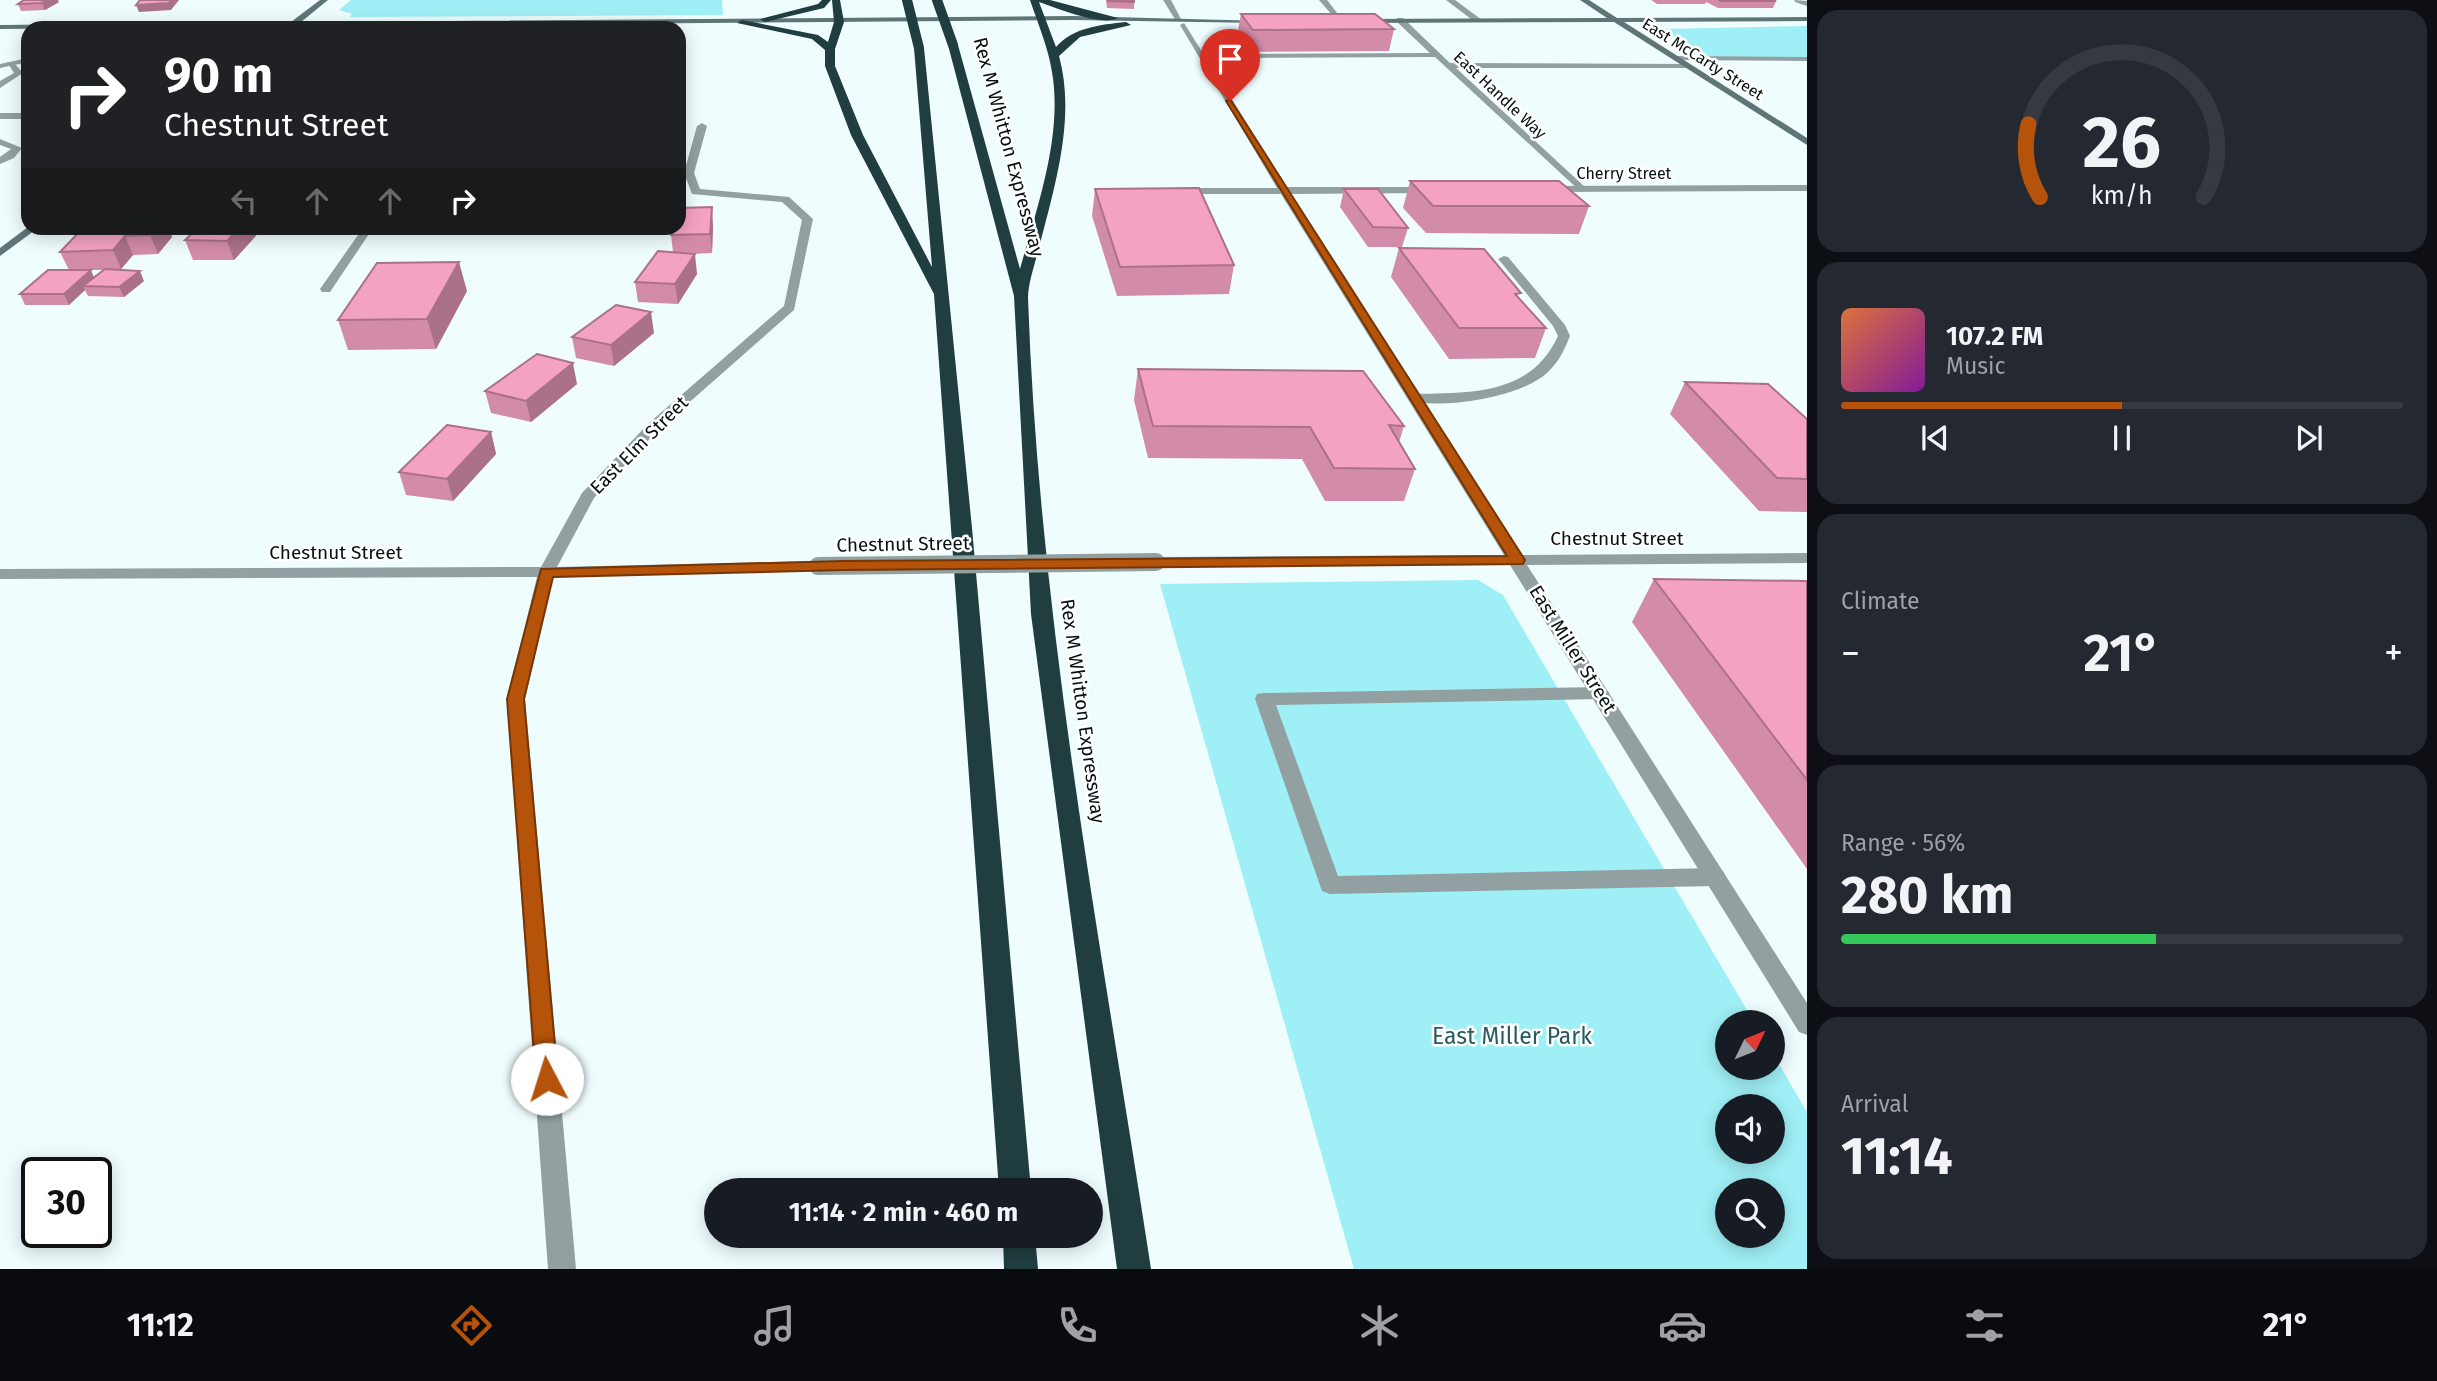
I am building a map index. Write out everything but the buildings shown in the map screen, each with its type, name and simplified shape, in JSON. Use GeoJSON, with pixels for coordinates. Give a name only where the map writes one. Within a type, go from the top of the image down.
{"type":"FeatureCollection","features":[{"type":"Feature","properties":{"kind":"highway"},"geometry":{"type":"LineString","coordinates":[[742,23],[788,16],[821,6],[827,0]]}},
{"type":"Feature","properties":{"kind":"highway"},"geometry":{"type":"LineString","coordinates":[[836,0],[839,22],[830,49],[830,66],[858,135],[942,300]]}},
{"type":"Feature","properties":{"kind":"highway"},"geometry":{"type":"LineString","coordinates":[[907,0],[919,48],[942,300],[1014,1178]]}},
{"type":"Feature","properties":{"kind":"highway","name":"Rex M Whitton Expressway"},"geometry":{"type":"LineString","coordinates":[[937,0],[953,45],[1021,296],[1041,614],[1134,1269]]}},
{"type":"Feature","properties":{"kind":"highway"},"geometry":{"type":"LineString","coordinates":[[1021,296],[1059,124],[1059,85],[1054,56],[1034,0]]}},
{"type":"Feature","properties":{"kind":"highway"},"geometry":{"type":"LineString","coordinates":[[1041,0],[1084,14],[1123,22]]}},
{"type":"Feature","properties":{"kind":"highway"},"geometry":{"type":"LineString","coordinates":[[1054,56],[1069,37],[1088,29],[1123,22]]}},
{"type":"Feature","properties":{"kind":"highway"},"geometry":{"type":"LineString","coordinates":[[742,23],[816,37],[830,49]]}},
{"type":"Feature","properties":{"kind":"highway"},"geometry":{"type":"LineString","coordinates":[[1020,1248],[1021,1269]]}},
{"type":"Feature","properties":{"kind":"main road"},"geometry":{"type":"LineString","coordinates":[[298,21],[324,0]]}},
{"type":"Feature","properties":{"kind":"main road","name":"East McCarty Street"},"geometry":{"type":"LineString","coordinates":[[1584,0],[1807,142]]}},
{"type":"Feature","properties":{"kind":"main road"},"geometry":{"type":"LineString","coordinates":[[1329,21],[1807,19]]}},
{"type":"Feature","properties":{"kind":"main road"},"geometry":{"type":"LineString","coordinates":[[686,23],[1275,21]]}},
{"type":"Feature","properties":{"kind":"main road"},"geometry":{"type":"LineString","coordinates":[[0,27],[21,27]]}},
{"type":"Feature","properties":{"kind":"main road"},"geometry":{"type":"LineString","coordinates":[[1,251],[23,235]]}},
{"type":"Feature","properties":{"kind":"street","name":"East Miller Street"},"geometry":{"type":"LineString","coordinates":[[1167,0],[1807,1024]]}},
{"type":"Feature","properties":{"kind":"street"},"geometry":{"type":"LineString","coordinates":[[1322,0],[1342,21]]}},
{"type":"Feature","properties":{"kind":"street"},"geometry":{"type":"LineString","coordinates":[[1451,0],[1478,20]]}},
{"type":"Feature","properties":{"kind":"street"},"geometry":{"type":"LineString","coordinates":[[1798,0],[1807,5]]}},
{"type":"Feature","properties":{"kind":"street","name":"East Handle Way"},"geometry":{"type":"LineString","coordinates":[[1399,20],[1581,189]]}},
{"type":"Feature","properties":{"kind":"street"},"geometry":{"type":"LineString","coordinates":[[1203,56],[1437,55]]}},
{"type":"Feature","properties":{"kind":"street"},"geometry":{"type":"LineString","coordinates":[[1676,58],[1807,59]]}},
{"type":"Feature","properties":{"kind":"street"},"geometry":{"type":"LineString","coordinates":[[0,66],[21,62]]}},
{"type":"Feature","properties":{"kind":"street"},"geometry":{"type":"LineString","coordinates":[[0,85],[19,73],[10,64]]}},
{"type":"Feature","properties":{"kind":"street"},"geometry":{"type":"LineString","coordinates":[[1447,65],[1687,66]]}},
{"type":"Feature","properties":{"kind":"street"},"geometry":{"type":"LineString","coordinates":[[0,116],[21,116]]}},
{"type":"Feature","properties":{"kind":"street"},"geometry":{"type":"LineString","coordinates":[[686,192],[696,192],[689,173],[702,126]]}},
{"type":"Feature","properties":{"kind":"street"},"geometry":{"type":"LineString","coordinates":[[0,142],[21,147]]}},
{"type":"Feature","properties":{"kind":"street"},"geometry":{"type":"LineString","coordinates":[[0,160],[21,148]]}},
{"type":"Feature","properties":{"kind":"street","name":"Cherry Street"},"geometry":{"type":"LineString","coordinates":[[1527,190],[1807,188]]}},
{"type":"Feature","properties":{"kind":"street"},"geometry":{"type":"LineString","coordinates":[[1160,191],[1446,190]]}},
{"type":"Feature","properties":{"kind":"street","name":"East Elm Street"},"geometry":{"type":"LineString","coordinates":[[562,1269],[516,699],[546,572],[587,496],[654,426],[790,307],[808,219],[785,199],[696,192]]}},
{"type":"Feature","properties":{"kind":"street"},"geometry":{"type":"LineString","coordinates":[[327,289],[363,235]]}},
{"type":"Feature","properties":{"kind":"street"},"geometry":{"type":"LineString","coordinates":[[1415,398],[1490,394],[1505,390],[1529,378],[1561,349],[1564,336],[1559,325],[1504,259]]}},
{"type":"Feature","properties":{"kind":"street","name":"Chestnut Street"},"geometry":{"type":"LineString","coordinates":[[0,574],[546,572],[1156,562],[1807,558]]}},
{"type":"Feature","properties":{"kind":"street"},"geometry":{"type":"LineString","coordinates":[[1601,693],[1264,699],[1330,885],[1715,877]]}},
{"type":"Feature","properties":{"kind":"green space"},"geometry":{"type":"Polygon","coordinates":[[[351,0],[722,0],[723,15],[350,17],[352,14],[339,10],[351,0]]]}},
{"type":"Feature","properties":{"kind":"green space"},"geometry":{"type":"Polygon","coordinates":[[[1807,26],[1807,59],[1706,59],[1661,29],[1807,26]]]}},
{"type":"Feature","properties":{"kind":"green space","name":"East Miller Park"},"geometry":{"type":"Polygon","coordinates":[[[1478,580],[1503,595],[1747,1010],[1715,1010],[1715,1080],[1785,1080],[1785,1074],[1807,1112],[1807,1269],[1354,1269],[1160,584],[1478,580]]]}},
{"type":"Feature","properties":{"kind":"route"},"geometry":{"type":"LineString","coordinates":[[547,1079],[516,699],[546,572],[844,565],[1517,560],[1230,101]]}}]}
